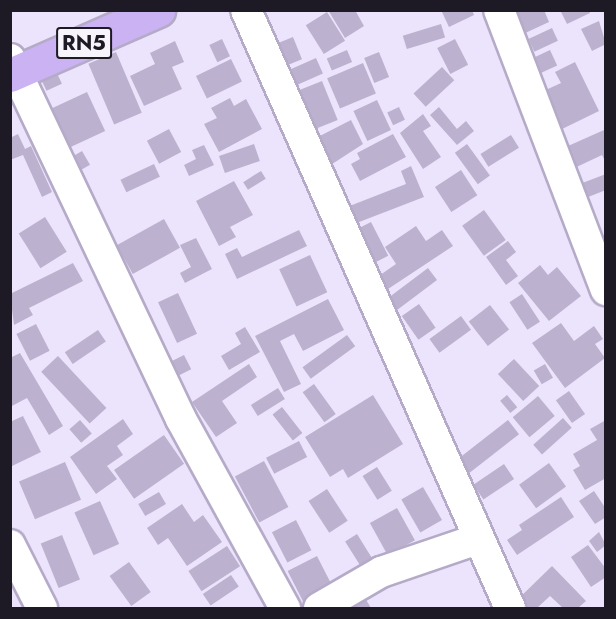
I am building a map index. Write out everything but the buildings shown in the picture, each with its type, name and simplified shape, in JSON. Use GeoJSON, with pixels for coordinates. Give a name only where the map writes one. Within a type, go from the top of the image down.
{"type":"FeatureCollection","features":[{"type":"Feature","properties":{"kind":"highway","name":"RN5"},"geometry":{"type":"LineString","coordinates":[[13,69],[158,10]]}},
{"type":"Feature","properties":{"kind":"street"},"geometry":{"type":"LineString","coordinates":[[246,10],[510,609]]}},
{"type":"Feature","properties":{"kind":"street"},"geometry":{"type":"LineString","coordinates":[[499,10],[606,290]]}},
{"type":"Feature","properties":{"kind":"street"},"geometry":{"type":"LineString","coordinates":[[13,69],[181,419],[285,609]]}},
{"type":"Feature","properties":{"kind":"street"},"geometry":{"type":"LineString","coordinates":[[320,609],[381,572],[478,539]]}},
{"type":"Feature","properties":{"kind":"street"},"geometry":{"type":"LineString","coordinates":[[10,545],[42,609]]}}]}
